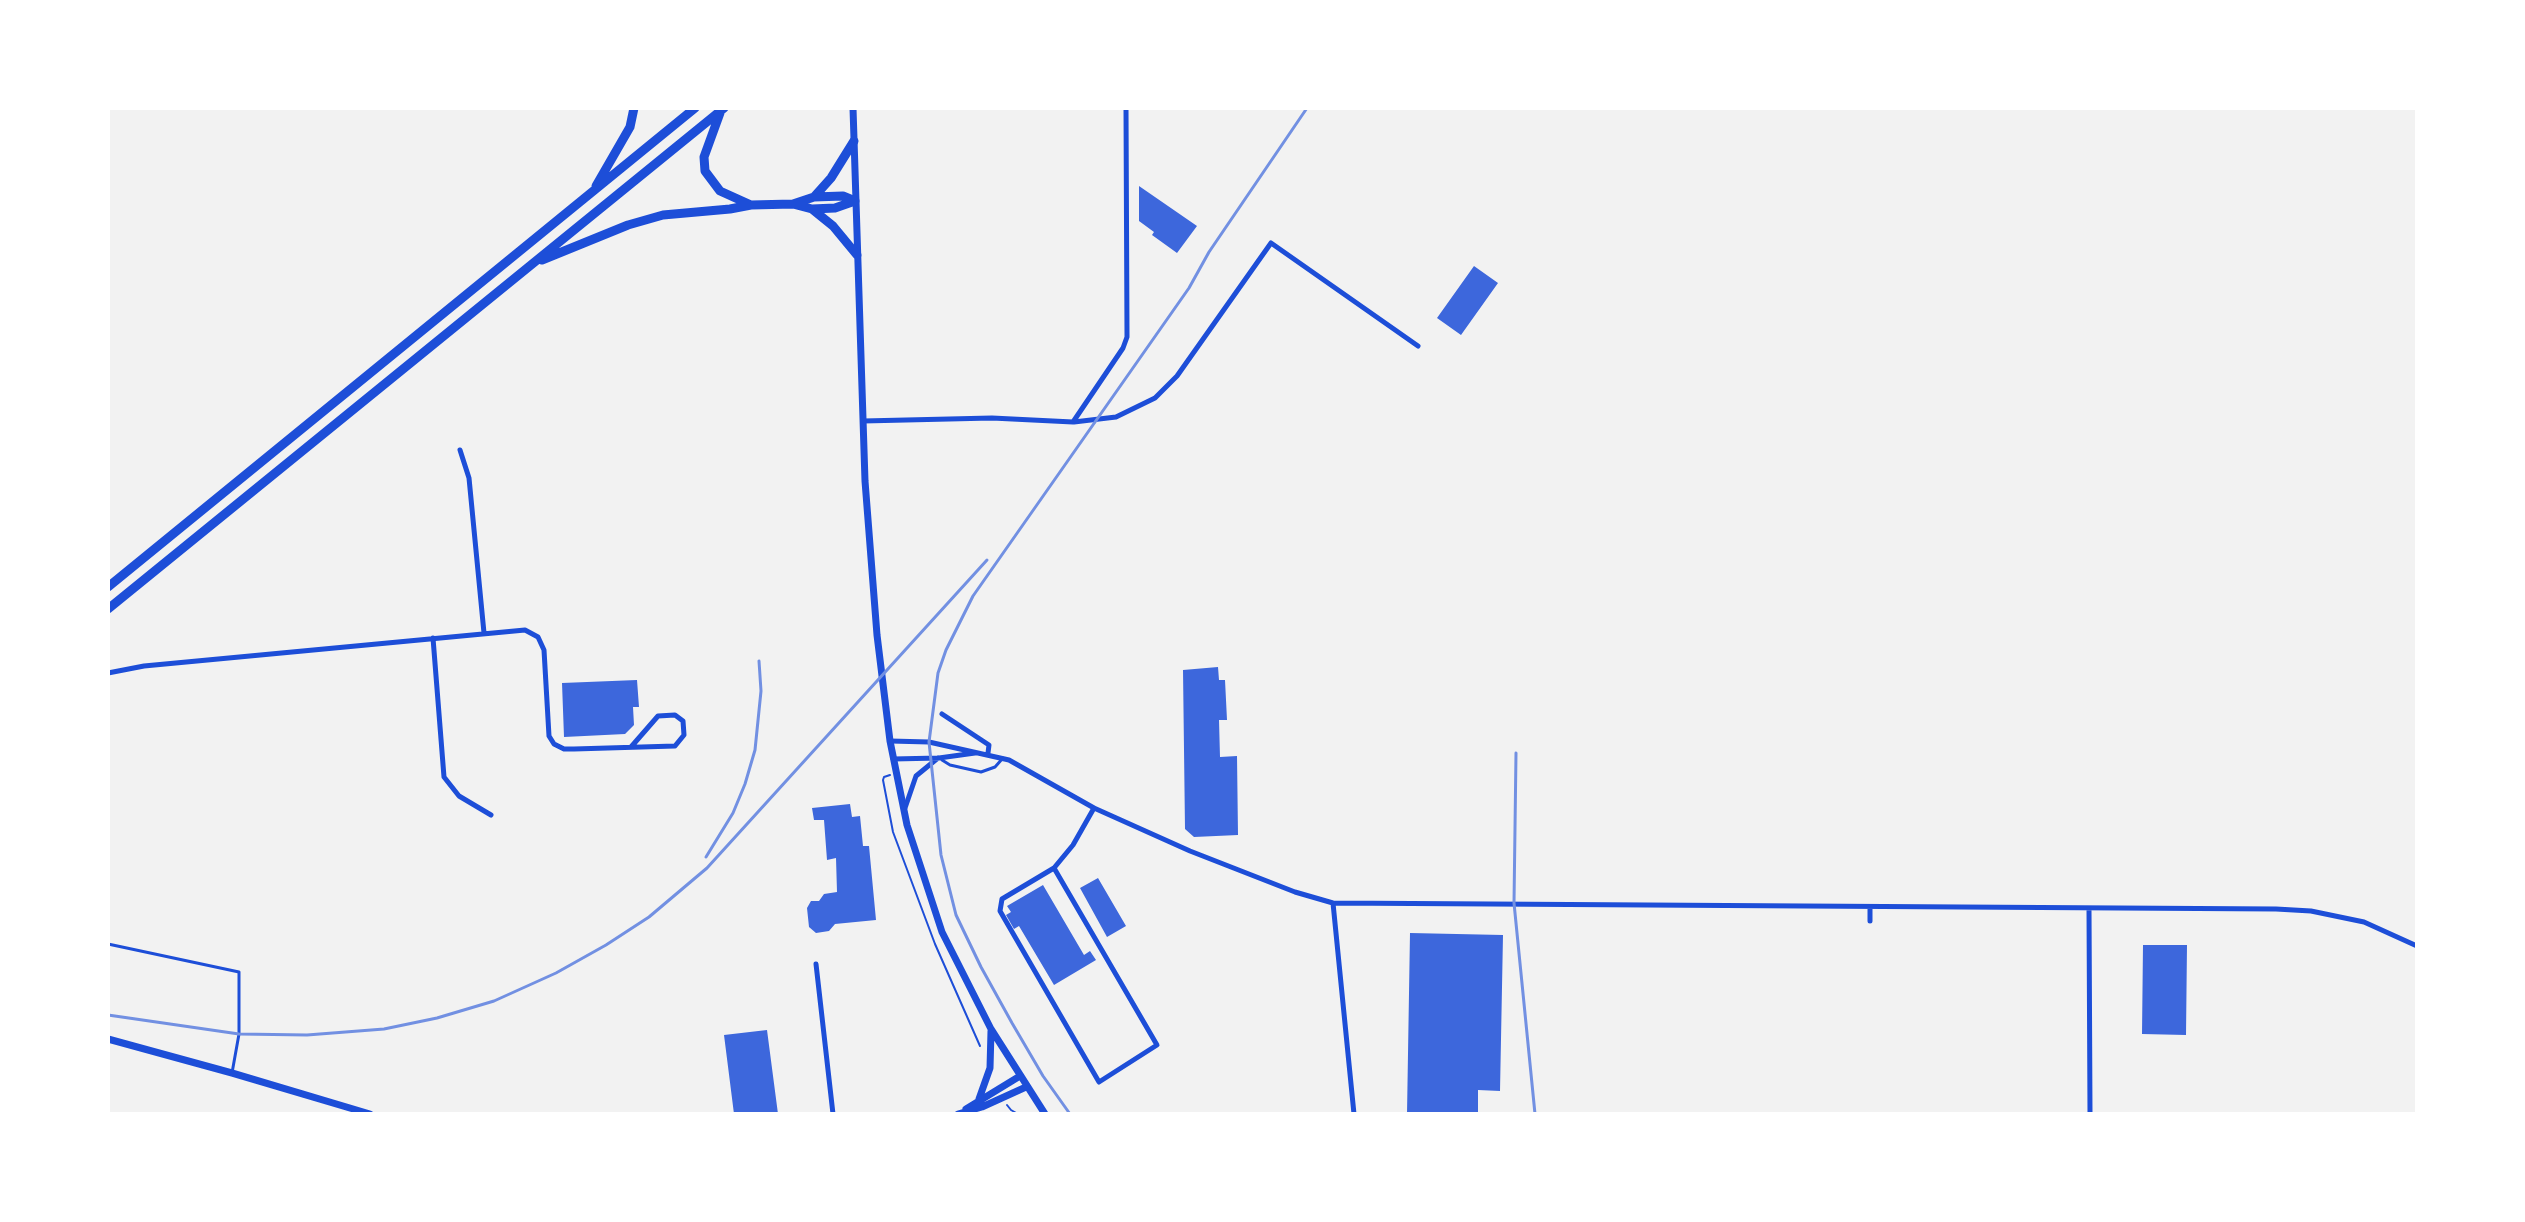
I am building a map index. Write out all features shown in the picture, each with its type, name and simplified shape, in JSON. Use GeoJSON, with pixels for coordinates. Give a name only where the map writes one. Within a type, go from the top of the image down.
{"type":"FeatureCollection","features":[{"type":"Feature","properties":{"kind":"highway"},"geometry":{"type":"LineString","coordinates":[[592,192],[630,127],[634,108]]}},
{"type":"Feature","properties":{"kind":"highway"},"geometry":{"type":"LineString","coordinates":[[108,587],[695,108]]}},
{"type":"Feature","properties":{"kind":"highway"},"geometry":{"type":"LineString","coordinates":[[722,110],[704,157],[705,171],[720,191],[751,205]]}},
{"type":"Feature","properties":{"kind":"highway"},"geometry":{"type":"LineString","coordinates":[[108,609],[722,110]]}},
{"type":"Feature","properties":{"kind":"highway"},"geometry":{"type":"LineString","coordinates":[[814,197],[831,178],[854,141]]}},
{"type":"Feature","properties":{"kind":"highway"},"geometry":{"type":"LineString","coordinates":[[793,204],[814,197],[843,196],[855,201]]}},
{"type":"Feature","properties":{"kind":"highway"},"geometry":{"type":"LineString","coordinates":[[531,265],[584,242],[663,215],[751,205],[793,204],[812,209],[835,208],[855,201]]}},
{"type":"Feature","properties":{"kind":"highway"},"geometry":{"type":"LineString","coordinates":[[812,209],[833,226],[857,255]]}},
{"type":"Feature","properties":{"kind":"main road"},"geometry":{"type":"LineString","coordinates":[[853,108],[862,421],[870,551],[893,759],[904,811],[942,932],[991,1029],[1045,1114]]}},
{"type":"Feature","properties":{"kind":"main road"},"geometry":{"type":"LineString","coordinates":[[979,1099],[990,1068],[991,1029]]}},
{"type":"Feature","properties":{"kind":"main road"},"geometry":{"type":"LineString","coordinates":[[108,1039],[370,1114]]}},
{"type":"Feature","properties":{"kind":"main road"},"geometry":{"type":"LineString","coordinates":[[960,1114],[979,1099],[1020,1076]]}},
{"type":"Feature","properties":{"kind":"main road"},"geometry":{"type":"LineString","coordinates":[[960,1114],[1026,1087]]}},
{"type":"Feature","properties":{"kind":"street"},"geometry":{"type":"LineString","coordinates":[[1073,422],[1123,348],[1127,337],[1126,108]]}},
{"type":"Feature","properties":{"kind":"street"},"geometry":{"type":"LineString","coordinates":[[862,421],[992,418],[1073,422],[1116,417],[1155,398],[1177,376],[1271,243],[1418,346]]}},
{"type":"Feature","properties":{"kind":"street"},"geometry":{"type":"LineString","coordinates":[[460,450],[469,478],[484,633]]}},
{"type":"Feature","properties":{"kind":"street"},"geometry":{"type":"LineString","coordinates":[[108,673],[121,669],[525,630],[538,637],[544,650],[549,736],[554,744],[564,749],[675,746],[684,735],[683,721],[675,715],[658,716],[631,747]]}},
{"type":"Feature","properties":{"kind":"street"},"geometry":{"type":"LineString","coordinates":[[433,638],[444,777],[459,796],[491,815]]}},
{"type":"Feature","properties":{"kind":"street"},"geometry":{"type":"LineString","coordinates":[[942,714],[989,745],[988,753]]}},
{"type":"Feature","properties":{"kind":"street"},"geometry":{"type":"LineString","coordinates":[[890,741],[929,742],[1004,758],[1094,808],[1222,864],[1333,903],[2296,910],[2364,922],[2417,946]]}},
{"type":"Feature","properties":{"kind":"street"},"geometry":{"type":"LineString","coordinates":[[893,759],[939,758],[979,752]]}},
{"type":"Feature","properties":{"kind":"street"},"geometry":{"type":"LineString","coordinates":[[904,811],[916,776],[939,758]]}},
{"type":"Feature","properties":{"kind":"street"},"geometry":{"type":"LineString","coordinates":[[1054,868],[1157,1045],[1099,1082],[1000,911],[1002,899],[1054,868],[1073,845],[1094,808]]}},
{"type":"Feature","properties":{"kind":"street"},"geometry":{"type":"LineString","coordinates":[[1333,903],[1354,1114]]}},
{"type":"Feature","properties":{"kind":"street"},"geometry":{"type":"LineString","coordinates":[[1870,907],[1870,921]]}},
{"type":"Feature","properties":{"kind":"street"},"geometry":{"type":"LineString","coordinates":[[2089,909],[2090,1114]]}},
{"type":"Feature","properties":{"kind":"street"},"geometry":{"type":"LineString","coordinates":[[816,964],[833,1114]]}},
{"type":"Feature","properties":{"kind":"lane"},"geometry":{"type":"LineString","coordinates":[[939,758],[950,765],[981,772],[995,767],[1004,758]]}},
{"type":"Feature","properties":{"kind":"lane"},"geometry":{"type":"LineString","coordinates":[[108,944],[239,972],[239,1034],[232,1073]]}},
{"type":"Feature","properties":{"kind":"path"},"geometry":{"type":"LineString","coordinates":[[1003,1098],[1018,1114]]}},
{"type":"Feature","properties":{"kind":"building"},"geometry":{"type":"Polygon","coordinates":[[[1139,186],[1197,226],[1177,253],[1139,221],[1139,186]]]}},
{"type":"Feature","properties":{"kind":"building"},"geometry":{"type":"Polygon","coordinates":[[[1474,266],[1498,283],[1461,335],[1437,318],[1474,266]]]}},
{"type":"Feature","properties":{"kind":"building"},"geometry":{"type":"Polygon","coordinates":[[[1218,667],[1219,680],[1225,680],[1227,720],[1219,720],[1220,757],[1237,756],[1238,835],[1194,837],[1185,829],[1183,670],[1218,667]]]}},
{"type":"Feature","properties":{"kind":"building"},"geometry":{"type":"Polygon","coordinates":[[[637,680],[639,707],[633,707],[634,725],[625,734],[564,737],[562,683],[637,680]]]}},
{"type":"Feature","properties":{"kind":"building"},"geometry":{"type":"Polygon","coordinates":[[[850,804],[852,817],[860,816],[863,846],[869,846],[876,920],[835,924],[829,931],[816,933],[809,927],[807,908],[811,901],[819,901],[824,894],[837,892],[836,858],[827,860],[824,820],[814,820],[812,808],[850,804]]]}},
{"type":"Feature","properties":{"kind":"building"},"geometry":{"type":"Polygon","coordinates":[[[1098,878],[1126,926],[1107,937],[1080,888],[1098,878]]]}},
{"type":"Feature","properties":{"kind":"building"},"geometry":{"type":"Polygon","coordinates":[[[1043,885],[1084,955],[1090,951],[1096,960],[1054,985],[1019,926],[1014,929],[1006,915],[1011,912],[1007,906],[1043,885]]]}},
{"type":"Feature","properties":{"kind":"building"},"geometry":{"type":"Polygon","coordinates":[[[1410,933],[1503,935],[1500,1091],[1478,1090],[1478,1114],[1407,1114],[1410,933]]]}},
{"type":"Feature","properties":{"kind":"building"},"geometry":{"type":"Polygon","coordinates":[[[2143,945],[2187,945],[2186,1035],[2142,1034],[2143,945]]]}},
{"type":"Feature","properties":{"kind":"building"},"geometry":{"type":"Polygon","coordinates":[[[767,1030],[778,1114],[734,1114],[724,1035],[767,1030]]]}},
{"type":"Feature","properties":{"kind":"railway"},"geometry":{"type":"LineString","coordinates":[[1070,1114],[1012,1023],[956,915],[941,855],[929,742],[938,673],[973,596],[1189,288],[1209,252],[1307,108]]}},
{"type":"Feature","properties":{"kind":"railway"},"geometry":{"type":"LineString","coordinates":[[108,1015],[239,1034],[307,1035],[384,1029],[437,1018],[494,1001],[556,973],[649,917],[707,868],[987,560]]}},
{"type":"Feature","properties":{"kind":"railway"},"geometry":{"type":"LineString","coordinates":[[706,857],[733,813],[755,750],[761,691],[759,661]]}},
{"type":"Feature","properties":{"kind":"railway"},"geometry":{"type":"LineString","coordinates":[[1516,753],[1514,903],[1535,1114]]}}]}
